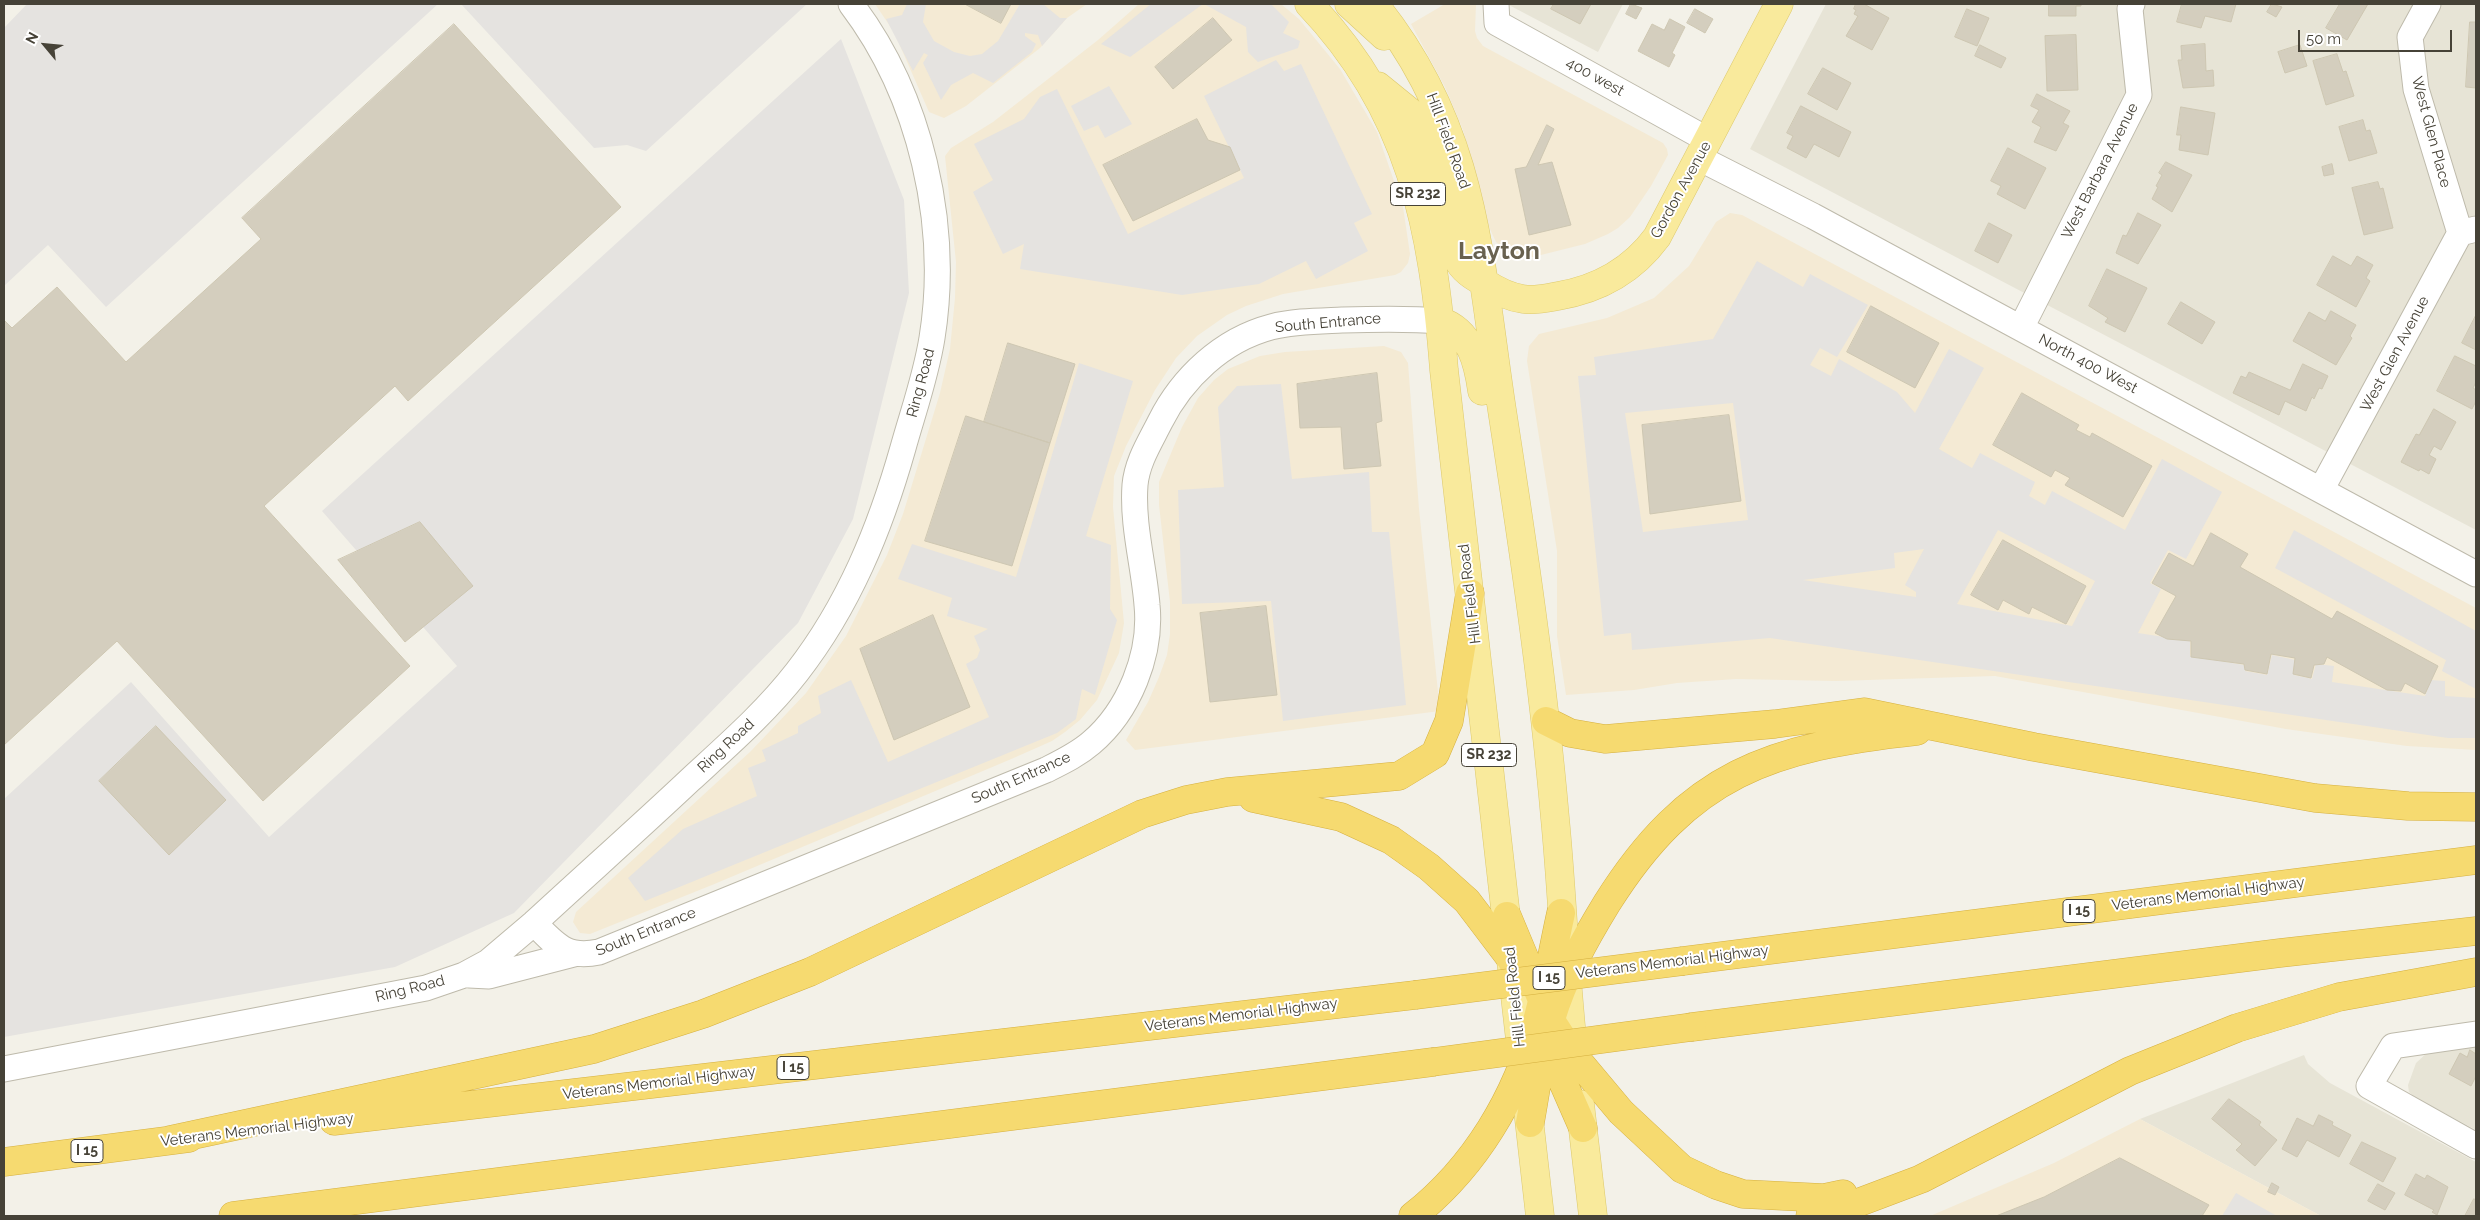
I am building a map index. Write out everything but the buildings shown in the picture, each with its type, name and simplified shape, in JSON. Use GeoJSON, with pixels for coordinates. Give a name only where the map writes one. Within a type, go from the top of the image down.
{"type":"FeatureCollection","features":[{"type":"Feature","properties":{"kind":"highway"},"geometry":{"type":"LineString","coordinates":[[170,1140],[594,1049],[694,1017],[810,972],[1142,814],[1186,800],[1227,792],[1398,776],[1435,754],[1449,722],[1470,593]]}},
{"type":"Feature","properties":{"kind":"highway"},"geometry":{"type":"LineString","coordinates":[[1546,721],[1570,733],[1605,739],[1775,724],[1864,712],[1938,728],[2316,798],[2408,806],[2476,807]]}},
{"type":"Feature","properties":{"kind":"highway"},"geometry":{"type":"LineString","coordinates":[[1413,1216],[1462,1172],[1494,1125],[1544,1020],[1597,919],[1638,857],[1671,820],[1709,790],[1749,768],[1785,754],[1851,738],[1938,728]]}},
{"type":"Feature","properties":{"kind":"highway"},"geometry":{"type":"LineString","coordinates":[[1227,792],[1341,817],[1391,840],[1429,867],[1467,901],[1511,959],[1544,1020],[1598,1087],[1650,1140],[1682,1169],[1716,1185],[1743,1194],[1824,1198],[1921,1179]]}},
{"type":"Feature","properties":{"kind":"highway","name":"Veterans Memorial Highway"},"geometry":{"type":"LineString","coordinates":[[4,1162],[170,1140],[1415,995],[2476,860]]}},
{"type":"Feature","properties":{"kind":"highway"},"geometry":{"type":"LineString","coordinates":[[1530,1123],[1561,913]]}},
{"type":"Feature","properties":{"kind":"highway"},"geometry":{"type":"LineString","coordinates":[[1507,916],[1583,1128]]}},
{"type":"Feature","properties":{"kind":"highway"},"geometry":{"type":"LineString","coordinates":[[233,1216],[1692,1027],[2280,953],[2476,931]]}},
{"type":"Feature","properties":{"kind":"highway"},"geometry":{"type":"LineString","coordinates":[[1810,1216],[1828,1214],[1921,1179],[2130,1071],[2238,1028],[2339,997],[2476,972]]}},
{"type":"Feature","properties":{"kind":"main road","name":"Hill Field Road"},"geometry":{"type":"LineString","coordinates":[[1309,4],[1332,28],[1384,107],[1413,177],[1428,239],[1440,321],[1540,1216]]}},
{"type":"Feature","properties":{"kind":"main road"},"geometry":{"type":"LineString","coordinates":[[1349,4],[1415,63]]}},
{"type":"Feature","properties":{"kind":"main road","name":"Hill Field Road"},"geometry":{"type":"LineString","coordinates":[[1374,4],[1415,63],[1435,98],[1458,158],[1488,286],[1546,721],[1556,822],[1561,913],[1568,973],[1574,1056],[1593,1216]]}},
{"type":"Feature","properties":{"kind":"main road","name":"Gordon Avenue"},"geometry":{"type":"LineString","coordinates":[[1366,77],[1410,112],[1424,141],[1439,181],[1458,260],[1467,272],[1488,286],[1521,299],[1541,298],[1580,291],[1616,276],[1640,256],[1657,237],[1779,4]]}},
{"type":"Feature","properties":{"kind":"main road"},"geometry":{"type":"LineString","coordinates":[[1440,321],[1460,334],[1478,361],[1495,475],[1525,562]]}},
{"type":"Feature","properties":{"kind":"street","name":"Ring Road"},"geometry":{"type":"LineString","coordinates":[[4,1069],[398,995],[464,975],[501,952],[534,923],[747,728],[782,690],[834,620],[862,565],[886,504],[929,355],[937,301],[936,243],[932,204],[912,122],[889,66],[866,25],[851,4]]}},
{"type":"Feature","properties":{"kind":"street","name":"400 west"},"geometry":{"type":"LineString","coordinates":[[1496,4],[1497,23],[1704,149]]}},
{"type":"Feature","properties":{"kind":"street","name":"West Barbara Avenue"},"geometry":{"type":"LineString","coordinates":[[2021,328],[2138,95],[2132,4]]}},
{"type":"Feature","properties":{"kind":"street","name":"West Glen Place"},"geometry":{"type":"LineString","coordinates":[[2428,4],[2410,37],[2416,89],[2468,231]]}},
{"type":"Feature","properties":{"kind":"street","name":"North 400 West"},"geometry":{"type":"LineString","coordinates":[[1704,149],[1813,216],[2476,574]]}},
{"type":"Feature","properties":{"kind":"street","name":"West Glen Avenue"},"geometry":{"type":"LineString","coordinates":[[2321,490],[2468,231]]}},
{"type":"Feature","properties":{"kind":"street","name":"South Entrance"},"geometry":{"type":"LineString","coordinates":[[534,923],[556,946],[574,954],[590,954],[612,947],[1046,770],[1080,752],[1102,733],[1118,712],[1144,656],[1148,617],[1138,528],[1136,480],[1148,445],[1183,384],[1203,365],[1234,343],[1271,327],[1310,322],[1374,319],[1440,321]]}},
{"type":"Feature","properties":{"kind":"street"},"geometry":{"type":"LineString","coordinates":[[464,975],[489,976],[574,954]]}},
{"type":"Feature","properties":{"kind":"street"},"geometry":{"type":"LineString","coordinates":[[2476,1034],[2392,1046],[2369,1086],[2476,1146]]}},
{"type":"Feature","properties":{"kind":"shaded area"},"geometry":{"type":"Polygon","coordinates":[[[27,4],[438,4],[106,307],[48,245],[4,286],[4,28],[27,4]]]}},
{"type":"Feature","properties":{"kind":"shaded area"},"geometry":{"type":"Polygon","coordinates":[[[461,4],[807,4],[646,151],[627,145],[594,148],[461,4]]]}},
{"type":"Feature","properties":{"kind":"shaded area"},"geometry":{"type":"Polygon","coordinates":[[[875,4],[1087,4],[1067,18],[1040,48],[966,106],[944,118],[929,112],[894,32],[875,4]]]}},
{"type":"Feature","properties":{"kind":"shaded area"},"geometry":{"type":"Polygon","coordinates":[[[907,4],[926,4],[923,22],[934,41],[954,52],[970,56],[982,54],[998,41],[1020,4],[1043,4],[1060,18],[1067,18],[1042,46],[1038,35],[1025,33],[1025,36],[1036,44],[1032,52],[993,83],[973,73],[951,85],[941,100],[923,63],[928,55],[924,53],[913,71],[886,19],[902,15],[907,4]]]}},
{"type":"Feature","properties":{"kind":"shaded area"},"geometry":{"type":"Polygon","coordinates":[[[1139,4],[1281,4],[1299,19],[1340,69],[1377,132],[1403,207],[1410,254],[1408,263],[1401,272],[1395,275],[1283,294],[1246,306],[1227,315],[1197,336],[1176,358],[1155,390],[1126,446],[1114,476],[1113,507],[1124,623],[1119,653],[1097,700],[1080,720],[1052,741],[1009,760],[712,885],[590,934],[580,933],[573,922],[576,912],[751,751],[806,693],[846,636],[887,555],[903,514],[940,393],[950,349],[956,262],[945,156],[951,148],[993,122],[1098,40],[1139,4]]]}},
{"type":"Feature","properties":{"kind":"shaded area"},"geometry":{"type":"Polygon","coordinates":[[[1151,4],[1203,4],[1130,57],[1101,44],[1151,4]]]}},
{"type":"Feature","properties":{"kind":"shaded area"},"geometry":{"type":"Polygon","coordinates":[[[1204,4],[1271,4],[1289,22],[1283,33],[1300,41],[1298,48],[1258,62],[1248,52],[1246,27],[1204,4]]]}},
{"type":"Feature","properties":{"kind":"shaded area"},"geometry":{"type":"Polygon","coordinates":[[[1445,4],[1476,4],[1475,31],[1477,38],[1483,46],[1663,143],[1668,155],[1651,186],[1630,217],[1618,228],[1585,244],[1533,257],[1523,257],[1510,253],[1496,242],[1489,227],[1463,130],[1445,87],[1411,24],[1445,4]]]}},
{"type":"Feature","properties":{"kind":"shaded area"},"geometry":{"type":"Polygon","coordinates":[[[1507,4],[1623,4],[1598,52],[1507,4]]]}},
{"type":"Feature","properties":{"kind":"shaded area"},"geometry":{"type":"Polygon","coordinates":[[[1826,4],[2476,4],[2476,530],[1750,149],[1826,4]]]}},
{"type":"Feature","properties":{"kind":"shaded area"},"geometry":{"type":"Polygon","coordinates":[[[841,39],[904,200],[909,293],[853,519],[798,623],[514,913],[395,967],[4,1037],[4,799],[131,682],[269,837],[457,666],[322,511],[841,39]]]}},
{"type":"Feature","properties":{"kind":"shaded area"},"geometry":{"type":"Polygon","coordinates":[[[1276,60],[1284,71],[1301,64],[1372,214],[1354,223],[1368,251],[1316,279],[1306,261],[1259,284],[1182,295],[1020,269],[1024,244],[1003,254],[973,192],[993,180],[974,144],[1024,119],[1040,97],[1057,89],[1128,234],[1244,178],[1204,96],[1276,60]]]}},
{"type":"Feature","properties":{"kind":"shaded area"},"geometry":{"type":"Polygon","coordinates":[[[1109,86],[1132,124],[1105,138],[1098,125],[1084,131],[1071,106],[1109,86]]]}},
{"type":"Feature","properties":{"kind":"shaded area"},"geometry":{"type":"Polygon","coordinates":[[[1730,213],[1742,215],[2476,608],[2476,750],[2407,746],[2286,729],[1995,676],[1836,681],[1736,679],[1677,683],[1634,690],[1566,695],[1557,636],[1557,551],[1527,361],[1529,346],[1539,334],[1607,318],[1654,298],[1689,266],[1716,222],[1730,213]]]}},
{"type":"Feature","properties":{"kind":"shaded area"},"geometry":{"type":"Polygon","coordinates":[[[1757,261],[1803,287],[1810,274],[1868,305],[1837,357],[1820,348],[1810,365],[1831,376],[1839,359],[1897,392],[1915,413],[1949,349],[1984,368],[1939,449],[1972,468],[1980,453],[2035,482],[2029,496],[2045,505],[2052,491],[2125,530],[2162,459],[2222,492],[2186,559],[2168,550],[2150,583],[2161,589],[2138,633],[2190,641],[2190,656],[2244,665],[2245,671],[2267,675],[2272,655],[2295,660],[2294,675],[2312,679],[2316,664],[2334,666],[2332,682],[2425,696],[2431,680],[2445,681],[2445,696],[2476,698],[2476,738],[2448,738],[1770,638],[1632,650],[1631,633],[1604,636],[1578,376],[1596,375],[1594,357],[1713,339],[1757,261]],[[1733,403],[1625,413],[1643,532],[1748,520],[1733,403]],[[1998,530],[1957,604],[2072,626],[2095,581],[1998,530]],[[1924,549],[1894,553],[1895,568],[1803,580],[1916,597],[1916,592],[1905,585],[1924,549]]]}},
{"type":"Feature","properties":{"kind":"shaded area"},"geometry":{"type":"Polygon","coordinates":[[[1384,346],[1401,352],[1408,363],[1419,509],[1440,711],[1135,750],[1126,740],[1148,702],[1159,677],[1167,655],[1170,634],[1170,602],[1159,505],[1159,482],[1182,427],[1198,398],[1214,380],[1228,369],[1260,356],[1285,352],[1384,346]]]}},
{"type":"Feature","properties":{"kind":"shaded area"},"geometry":{"type":"Polygon","coordinates":[[[1079,363],[1133,381],[1086,536],[1111,545],[1110,609],[1117,620],[1095,695],[1082,689],[1076,719],[1057,733],[645,901],[628,878],[683,829],[757,796],[748,768],[766,761],[762,750],[798,733],[798,726],[821,713],[818,696],[851,680],[888,762],[989,717],[966,664],[977,658],[980,650],[974,636],[988,629],[947,616],[952,598],[898,579],[912,544],[1016,577],[1079,363]]]}},
{"type":"Feature","properties":{"kind":"shaded area"},"geometry":{"type":"Polygon","coordinates":[[[1281,384],[1292,479],[1369,472],[1372,532],[1389,532],[1406,705],[1283,721],[1271,601],[1182,604],[1178,490],[1224,487],[1218,407],[1237,386],[1281,384]]]}},
{"type":"Feature","properties":{"kind":"shaded area"},"geometry":{"type":"Polygon","coordinates":[[[2294,530],[2476,631],[2476,689],[2442,671],[2446,660],[2275,568],[2294,530]]]}},
{"type":"Feature","properties":{"kind":"shaded area"},"geometry":{"type":"Polygon","coordinates":[[[2476,1041],[2476,1130],[2416,1098],[2409,1092],[2408,1085],[2416,1063],[2429,1051],[2476,1041]]]}},
{"type":"Feature","properties":{"kind":"shaded area"},"geometry":{"type":"Polygon","coordinates":[[[2304,1055],[2308,1064],[2330,1083],[2476,1162],[2476,1216],[2321,1216],[2140,1119],[2304,1055]]]}},
{"type":"Feature","properties":{"kind":"shaded area"},"geometry":{"type":"Polygon","coordinates":[[[2140,1119],[2321,1216],[1930,1216],[2054,1163],[2140,1119]]]}},
{"type":"Feature","properties":{"kind":"shaded area"},"geometry":{"type":"Polygon","coordinates":[[[2236,1193],[2277,1216],[2222,1216],[2236,1193]]]}},
{"type":"Feature","properties":{"kind":"district","name":"Layton"},"geometry":{"type":"Point","coordinates":[1499,251]}}]}
